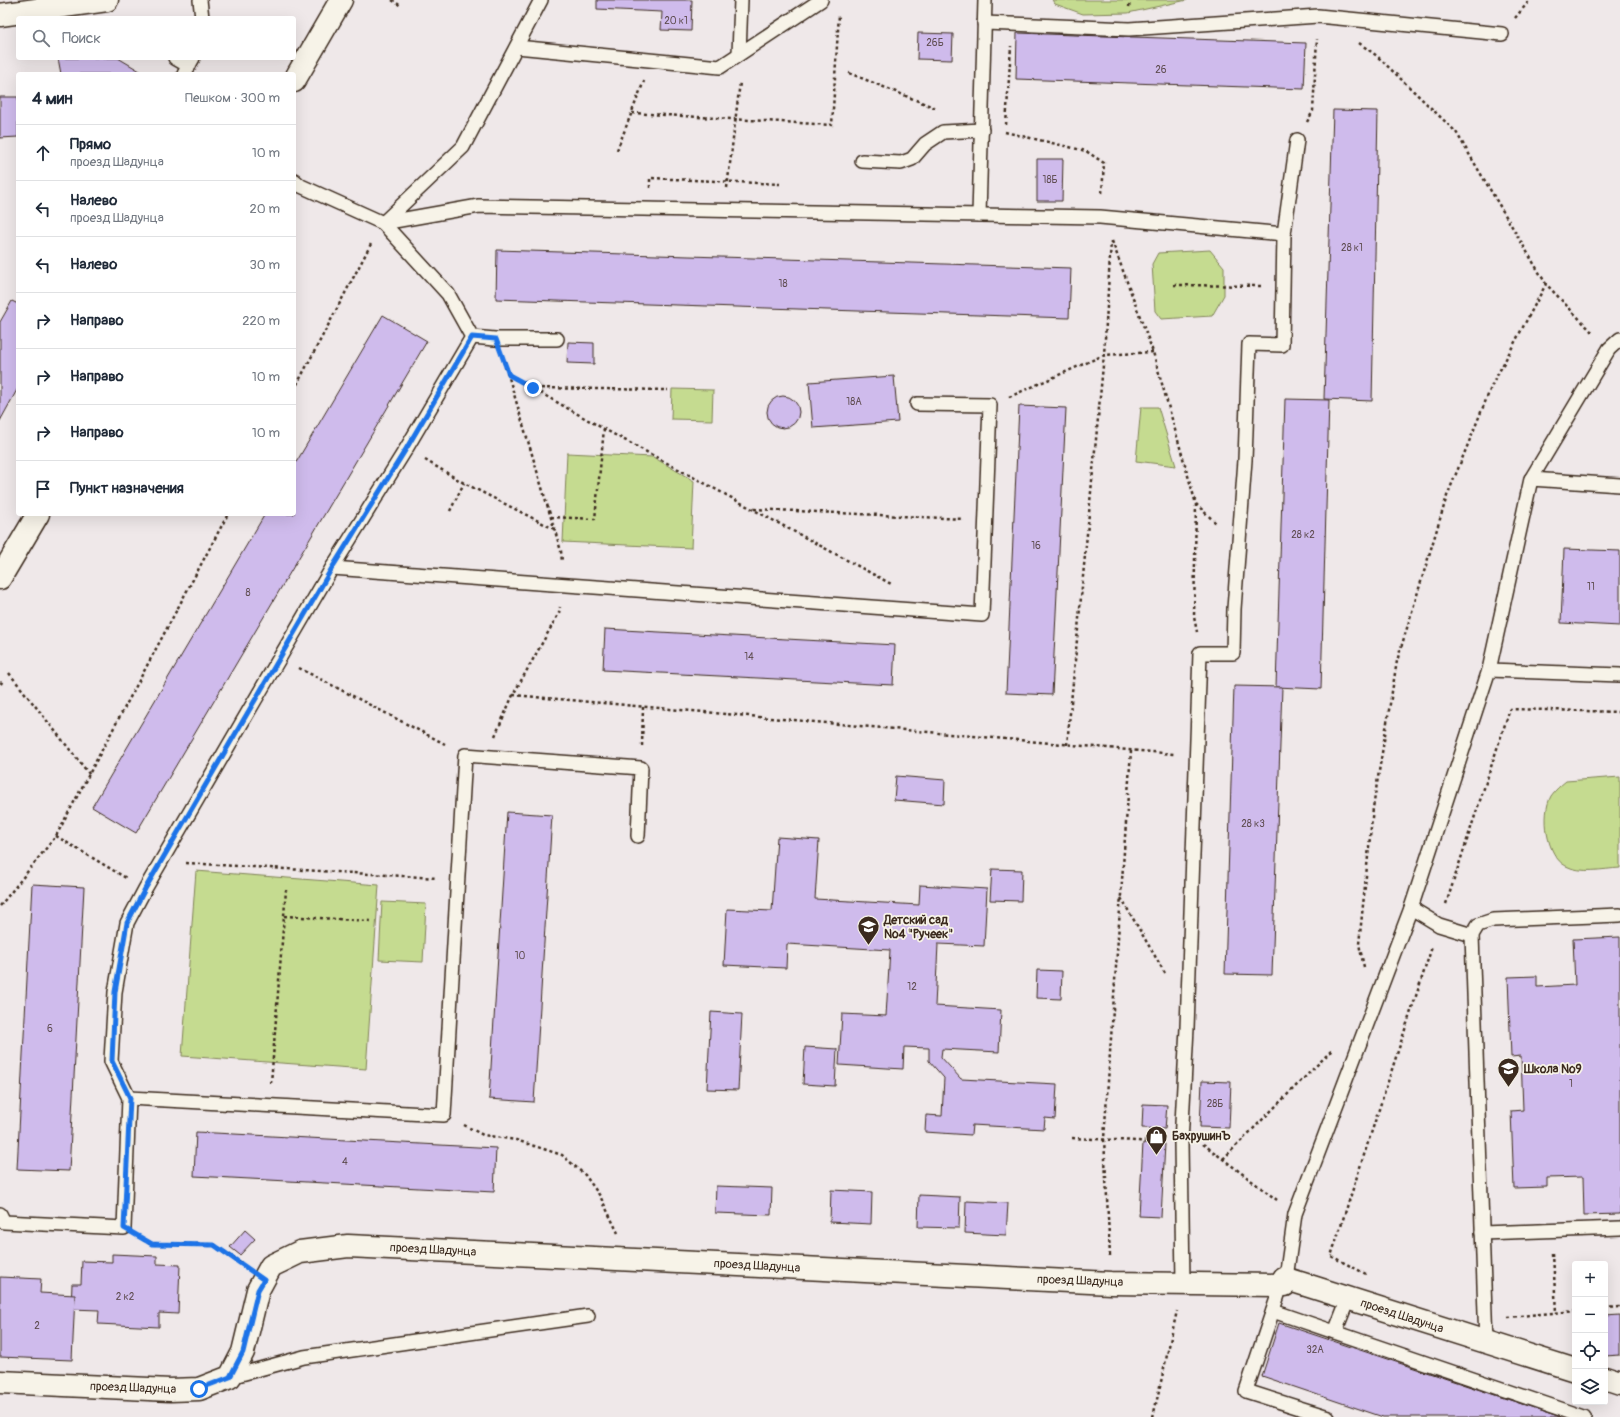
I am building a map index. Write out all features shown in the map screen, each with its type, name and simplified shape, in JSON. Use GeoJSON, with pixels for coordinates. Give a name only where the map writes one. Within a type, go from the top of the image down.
{"type":"FeatureCollection","features":[{"type":"Feature","properties":{"kind":"street"},"geometry":{"type":"LineString","coordinates":[[0,15],[78,2],[107,0]]}},
{"type":"Feature","properties":{"kind":"street"},"geometry":{"type":"LineString","coordinates":[[296,79],[341,0]]}},
{"type":"Feature","properties":{"kind":"street"},"geometry":{"type":"LineString","coordinates":[[0,578],[37,516]]}},
{"type":"Feature","properties":{"kind":"street","name":"проезд Шадунца"},"geometry":{"type":"LineString","coordinates":[[0,1382],[199,1389],[230,1377],[243,1352],[258,1290],[271,1266],[300,1252],[348,1246],[1111,1283],[1284,1282],[1348,1299],[1572,1369]]}},
{"type":"Feature","properties":{"kind":"street"},"geometry":{"type":"LineString","coordinates":[[1608,1380],[1620,1384]]}},
{"type":"Feature","properties":{"kind":"lane"},"geometry":{"type":"LineString","coordinates":[[200,0],[202,16]]}},
{"type":"Feature","properties":{"kind":"lane"},"geometry":{"type":"LineString","coordinates":[[383,223],[463,146],[541,0]]}},
{"type":"Feature","properties":{"kind":"lane"},"geometry":{"type":"LineString","coordinates":[[739,54],[741,0]]}},
{"type":"Feature","properties":{"kind":"lane"},"geometry":{"type":"LineString","coordinates":[[517,47],[720,67],[821,0]]}},
{"type":"Feature","properties":{"kind":"lane"},"geometry":{"type":"LineString","coordinates":[[979,215],[985,0]]}},
{"type":"Feature","properties":{"kind":"lane"},"geometry":{"type":"LineString","coordinates":[[984,23],[1013,26],[1129,29],[1318,16],[1502,34]]}},
{"type":"Feature","properties":{"kind":"lane"},"geometry":{"type":"LineString","coordinates":[[178,60],[189,66]]}},
{"type":"Feature","properties":{"kind":"lane"},"geometry":{"type":"LineString","coordinates":[[862,162],[901,163],[912,159],[925,144],[943,132],[982,130]]}},
{"type":"Feature","properties":{"kind":"lane"},"geometry":{"type":"LineString","coordinates":[[1183,1283],[1181,1143],[1188,1012],[1200,653],[1233,653],[1245,460],[1249,344],[1282,345],[1284,234],[1297,140]]}},
{"type":"Feature","properties":{"kind":"lane"},"geometry":{"type":"LineString","coordinates":[[296,182],[301,186],[383,223],[448,294],[472,337]]}},
{"type":"Feature","properties":{"kind":"lane"},"geometry":{"type":"LineString","coordinates":[[383,223],[479,206],[1100,217],[1284,234]]}},
{"type":"Feature","properties":{"kind":"lane"},"geometry":{"type":"LineString","coordinates":[[472,337],[496,339],[557,339]]}},
{"type":"Feature","properties":{"kind":"lane"},"geometry":{"type":"LineString","coordinates":[[0,1214],[4,1222],[124,1228],[130,1098],[112,1061],[115,992],[127,923],[145,889],[332,568],[406,449],[472,337]]}},
{"type":"Feature","properties":{"kind":"lane"},"geometry":{"type":"LineString","coordinates":[[1328,1417],[1246,1391],[1284,1282],[1295,1214],[1411,908],[1489,670],[1531,479],[1609,349],[1620,339]]}},
{"type":"Feature","properties":{"kind":"lane"},"geometry":{"type":"LineString","coordinates":[[332,568],[982,615],[990,405],[917,404]]}},
{"type":"Feature","properties":{"kind":"lane"},"geometry":{"type":"LineString","coordinates":[[1531,479],[1620,484]]}},
{"type":"Feature","properties":{"kind":"lane"},"geometry":{"type":"LineString","coordinates":[[1489,670],[1620,675]]}},
{"type":"Feature","properties":{"kind":"lane"},"geometry":{"type":"LineString","coordinates":[[130,1098],[444,1115],[465,755],[641,768],[638,836]]}},
{"type":"Feature","properties":{"kind":"lane"},"geometry":{"type":"LineString","coordinates":[[1411,908],[1439,925],[1472,935]]}},
{"type":"Feature","properties":{"kind":"lane"},"geometry":{"type":"LineString","coordinates":[[1486,1343],[1472,935],[1478,925],[1493,920],[1620,915]]}},
{"type":"Feature","properties":{"kind":"lane"},"geometry":{"type":"LineString","coordinates":[[1482,1233],[1620,1228]]}},
{"type":"Feature","properties":{"kind":"lane"},"geometry":{"type":"LineString","coordinates":[[1334,1332],[1348,1299]]}},
{"type":"Feature","properties":{"kind":"lane"},"geometry":{"type":"LineString","coordinates":[[1273,1311],[1584,1417]]}},
{"type":"Feature","properties":{"kind":"lane"},"geometry":{"type":"LineString","coordinates":[[230,1377],[304,1357],[588,1316]]}},
{"type":"Feature","properties":{"kind":"path"},"geometry":{"type":"LineString","coordinates":[[392,0],[401,6]]}},
{"type":"Feature","properties":{"kind":"path"},"geometry":{"type":"LineString","coordinates":[[632,112],[832,126],[839,8]]}},
{"type":"Feature","properties":{"kind":"path"},"geometry":{"type":"LineString","coordinates":[[1297,140],[1313,111],[1318,16]]}},
{"type":"Feature","properties":{"kind":"path"},"geometry":{"type":"LineString","coordinates":[[1013,26],[1005,134],[1055,142],[1086,151],[1104,163],[1100,217]]}},
{"type":"Feature","properties":{"kind":"path"},"geometry":{"type":"LineString","coordinates":[[1358,42],[1377,56],[1456,132],[1546,284],[1609,349]]}},
{"type":"Feature","properties":{"kind":"path"},"geometry":{"type":"LineString","coordinates":[[617,150],[652,60]]}},
{"type":"Feature","properties":{"kind":"path"},"geometry":{"type":"LineString","coordinates":[[848,73],[941,110]]}},
{"type":"Feature","properties":{"kind":"path"},"geometry":{"type":"LineString","coordinates":[[723,210],[729,181],[740,75]]}},
{"type":"Feature","properties":{"kind":"path"},"geometry":{"type":"LineString","coordinates":[[648,209],[650,178],[780,184]]}},
{"type":"Feature","properties":{"kind":"path"},"geometry":{"type":"LineString","coordinates":[[296,386],[383,223]]}},
{"type":"Feature","properties":{"kind":"path"},"geometry":{"type":"LineString","coordinates":[[1067,745],[1104,355],[1111,239],[1153,352],[1196,504],[1194,616],[1200,653]]}},
{"type":"Feature","properties":{"kind":"path"},"geometry":{"type":"LineString","coordinates":[[1373,1008],[1359,944],[1373,808],[1397,661],[1446,496],[1492,385],[1546,284]]}},
{"type":"Feature","properties":{"kind":"path"},"geometry":{"type":"LineString","coordinates":[[1174,285],[1283,286]]}},
{"type":"Feature","properties":{"kind":"path"},"geometry":{"type":"LineString","coordinates":[[486,756],[513,695],[560,613],[563,584],[561,552],[555,529],[509,375],[496,339]]}},
{"type":"Feature","properties":{"kind":"path"},"geometry":{"type":"LineString","coordinates":[[1016,394],[1104,355],[1153,352]]}},
{"type":"Feature","properties":{"kind":"path"},"geometry":{"type":"LineString","coordinates":[[509,375],[604,429],[899,589]]}},
{"type":"Feature","properties":{"kind":"path"},"geometry":{"type":"LineString","coordinates":[[533,388],[668,390]]}},
{"type":"Feature","properties":{"kind":"path"},"geometry":{"type":"LineString","coordinates":[[551,517],[595,519],[604,429]]}},
{"type":"Feature","properties":{"kind":"path"},"geometry":{"type":"LineString","coordinates":[[406,449],[464,483],[555,529]]}},
{"type":"Feature","properties":{"kind":"path"},"geometry":{"type":"LineString","coordinates":[[450,511],[464,483]]}},
{"type":"Feature","properties":{"kind":"path"},"geometry":{"type":"LineString","coordinates":[[1196,504],[1239,544]]}},
{"type":"Feature","properties":{"kind":"path"},"geometry":{"type":"LineString","coordinates":[[753,509],[985,520]]}},
{"type":"Feature","properties":{"kind":"path"},"geometry":{"type":"LineString","coordinates":[[0,906],[56,836],[90,775],[227,516]]}},
{"type":"Feature","properties":{"kind":"path"},"geometry":{"type":"LineString","coordinates":[[280,658],[465,755]]}},
{"type":"Feature","properties":{"kind":"path"},"geometry":{"type":"LineString","coordinates":[[9,673],[90,775]]}},
{"type":"Feature","properties":{"kind":"path"},"geometry":{"type":"LineString","coordinates":[[513,695],[1131,751],[1197,755]]}},
{"type":"Feature","properties":{"kind":"path"},"geometry":{"type":"LineString","coordinates":[[641,768],[643,707]]}},
{"type":"Feature","properties":{"kind":"path"},"geometry":{"type":"LineString","coordinates":[[1372,1277],[1331,1256],[1510,709],[1620,712]]}},
{"type":"Feature","properties":{"kind":"path"},"geometry":{"type":"LineString","coordinates":[[1111,1283],[1104,1139],[1131,751]]}},
{"type":"Feature","properties":{"kind":"path"},"geometry":{"type":"LineString","coordinates":[[56,836],[145,889]]}},
{"type":"Feature","properties":{"kind":"path"},"geometry":{"type":"LineString","coordinates":[[162,862],[458,879]]}},
{"type":"Feature","properties":{"kind":"path"},"geometry":{"type":"LineString","coordinates":[[269,1106],[286,890]]}},
{"type":"Feature","properties":{"kind":"path"},"geometry":{"type":"LineString","coordinates":[[1121,897],[1188,1012]]}},
{"type":"Feature","properties":{"kind":"path"},"geometry":{"type":"LineString","coordinates":[[284,916],[371,921]]}},
{"type":"Feature","properties":{"kind":"path"},"geometry":{"type":"LineString","coordinates":[[1223,1159],[1334,1047]]}},
{"type":"Feature","properties":{"kind":"path"},"geometry":{"type":"LineString","coordinates":[[444,1115],[483,1135],[516,1140],[562,1155],[585,1175],[600,1196],[630,1260]]}},
{"type":"Feature","properties":{"kind":"path"},"geometry":{"type":"LineString","coordinates":[[1182,1127],[1295,1214]]}},
{"type":"Feature","properties":{"kind":"path"},"geometry":{"type":"LineString","coordinates":[[1072,1138],[1181,1143]]}},
{"type":"Feature","properties":{"kind":"path"},"geometry":{"type":"LineString","coordinates":[[124,1228],[152,1244],[214,1245],[264,1280]]}},
{"type":"Feature","properties":{"kind":"path"},"geometry":{"type":"LineString","coordinates":[[1553,1230],[1556,1313]]}},
{"type":"Feature","properties":{"kind":"path"},"geometry":{"type":"LineString","coordinates":[[1153,1417],[1183,1283]]}},
{"type":"Feature","properties":{"kind":"path"},"geometry":{"type":"LineString","coordinates":[[1608,1308],[1620,1307]]}},
{"type":"Feature","properties":{"kind":"path"},"geometry":{"type":"LineString","coordinates":[[1485,1319],[1572,1311]]}},
{"type":"Feature","properties":{"kind":"green space"},"geometry":{"type":"Polygon","coordinates":[[[1052,0],[1187,0],[1128,13],[1083,14],[1055,4],[1052,0]]]}},
{"type":"Feature","properties":{"kind":"green space"},"geometry":{"type":"Polygon","coordinates":[[[1210,250],[1224,267],[1224,295],[1212,316],[1161,319],[1155,311],[1152,264],[1158,253],[1210,250]]]}},
{"type":"Feature","properties":{"kind":"green space"},"geometry":{"type":"Polygon","coordinates":[[[672,389],[713,390],[712,420],[671,419],[672,389]]]}},
{"type":"Feature","properties":{"kind":"green space"},"geometry":{"type":"Polygon","coordinates":[[[1141,407],[1158,407],[1176,466],[1136,461],[1141,407]]]}},
{"type":"Feature","properties":{"kind":"green space"},"geometry":{"type":"Polygon","coordinates":[[[567,453],[653,457],[694,481],[691,548],[563,542],[567,453]]]}},
{"type":"Feature","properties":{"kind":"green space"},"geometry":{"type":"Polygon","coordinates":[[[1620,777],[1620,868],[1578,870],[1566,866],[1559,861],[1554,853],[1547,834],[1546,813],[1551,796],[1566,781],[1620,777]]]}},
{"type":"Feature","properties":{"kind":"green space"},"geometry":{"type":"Polygon","coordinates":[[[196,871],[379,885],[366,1069],[182,1056],[196,871]]]}},
{"type":"Feature","properties":{"kind":"green space"},"geometry":{"type":"Polygon","coordinates":[[[382,902],[426,904],[423,962],[379,960],[382,902]]]}},
{"type":"Feature","properties":{"kind":"building"},"geometry":{"type":"Polygon","coordinates":[[[597,0],[692,0],[691,31],[661,30],[662,12],[597,9],[597,0]]]}},
{"type":"Feature","properties":{"kind":"building"},"geometry":{"type":"Polygon","coordinates":[[[918,33],[953,34],[952,60],[917,59],[918,33]]]}},
{"type":"Feature","properties":{"kind":"building"},"geometry":{"type":"Polygon","coordinates":[[[1017,33],[1306,43],[1304,89],[1016,79],[1017,33]]]}},
{"type":"Feature","properties":{"kind":"building"},"geometry":{"type":"Polygon","coordinates":[[[58,60],[121,60],[142,72],[61,72],[58,60]]]}},
{"type":"Feature","properties":{"kind":"building"},"geometry":{"type":"Polygon","coordinates":[[[0,97],[16,97],[16,137],[0,138],[0,97]]]}},
{"type":"Feature","properties":{"kind":"building"},"geometry":{"type":"Polygon","coordinates":[[[1333,110],[1378,111],[1372,401],[1324,399],[1333,110]]]}},
{"type":"Feature","properties":{"kind":"building"},"geometry":{"type":"Polygon","coordinates":[[[1037,159],[1063,159],[1062,201],[1037,201],[1037,159]]]}},
{"type":"Feature","properties":{"kind":"building"},"geometry":{"type":"Polygon","coordinates":[[[497,250],[1071,268],[1069,318],[496,299],[497,250]]]}},
{"type":"Feature","properties":{"kind":"building"},"geometry":{"type":"Polygon","coordinates":[[[12,301],[16,303],[16,392],[0,421],[0,322],[12,301]]]}},
{"type":"Feature","properties":{"kind":"building"},"geometry":{"type":"Polygon","coordinates":[[[383,315],[427,341],[136,833],[92,807],[264,516],[296,516],[296,463],[383,315]]]}},
{"type":"Feature","properties":{"kind":"building"},"geometry":{"type":"Polygon","coordinates":[[[568,342],[594,343],[594,364],[567,363],[568,342]]]}},
{"type":"Feature","properties":{"kind":"building"},"geometry":{"type":"Polygon","coordinates":[[[894,376],[898,422],[813,428],[809,382],[894,376]]]}},
{"type":"Feature","properties":{"kind":"building"},"geometry":{"type":"Polygon","coordinates":[[[783,396],[794,401],[799,412],[794,423],[783,428],[772,423],[767,412],[772,401],[783,396]]]}},
{"type":"Feature","properties":{"kind":"building"},"geometry":{"type":"Polygon","coordinates":[[[1285,399],[1329,400],[1321,689],[1276,687],[1285,399]]]}},
{"type":"Feature","properties":{"kind":"building"},"geometry":{"type":"Polygon","coordinates":[[[1019,406],[1066,408],[1052,695],[1006,693],[1019,406]]]}},
{"type":"Feature","properties":{"kind":"building"},"geometry":{"type":"Polygon","coordinates":[[[1564,549],[1620,551],[1620,626],[1561,623],[1564,549]]]}},
{"type":"Feature","properties":{"kind":"building"},"geometry":{"type":"Polygon","coordinates":[[[605,629],[895,645],[893,685],[603,670],[605,629]]]}},
{"type":"Feature","properties":{"kind":"building"},"geometry":{"type":"Polygon","coordinates":[[[1234,686],[1282,687],[1272,975],[1225,974],[1234,686]]]}},
{"type":"Feature","properties":{"kind":"building"},"geometry":{"type":"Polygon","coordinates":[[[896,776],[945,780],[944,804],[894,800],[896,776]]]}},
{"type":"Feature","properties":{"kind":"building"},"geometry":{"type":"Polygon","coordinates":[[[507,812],[552,815],[534,1102],[489,1099],[507,812]]]}},
{"type":"Feature","properties":{"kind":"building"},"geometry":{"type":"Polygon","coordinates":[[[777,837],[819,840],[815,899],[919,905],[920,885],[987,889],[984,946],[938,944],[935,1006],[1001,1010],[999,1052],[942,1049],[941,1057],[961,1079],[1057,1084],[1055,1119],[1045,1118],[1044,1129],[972,1125],[971,1135],[925,1132],[926,1115],[942,1116],[944,1078],[929,1061],[929,1048],[904,1047],[903,1069],[839,1065],[842,1014],[886,1016],[890,950],[787,944],[786,968],[724,965],[727,909],[772,911],[777,837]]]}},
{"type":"Feature","properties":{"kind":"building"},"geometry":{"type":"Polygon","coordinates":[[[992,869],[1022,870],[1021,901],[990,900],[992,869]]]}},
{"type":"Feature","properties":{"kind":"building"},"geometry":{"type":"Polygon","coordinates":[[[32,884],[84,887],[69,1171],[17,1169],[32,884]]]}},
{"type":"Feature","properties":{"kind":"building"},"geometry":{"type":"Polygon","coordinates":[[[1620,937],[1620,1214],[1584,1215],[1583,1177],[1547,1178],[1547,1187],[1514,1188],[1511,1111],[1523,1110],[1521,1056],[1511,1057],[1508,977],[1537,976],[1537,987],[1575,985],[1573,939],[1620,937]]]}},
{"type":"Feature","properties":{"kind":"building"},"geometry":{"type":"Polygon","coordinates":[[[1037,970],[1062,971],[1061,999],[1036,998],[1037,970]]]}},
{"type":"Feature","properties":{"kind":"building"},"geometry":{"type":"Polygon","coordinates":[[[711,1012],[742,1014],[738,1090],[707,1089],[711,1012]]]}},
{"type":"Feature","properties":{"kind":"building"},"geometry":{"type":"Polygon","coordinates":[[[805,1047],[837,1049],[835,1086],[803,1084],[805,1047]]]}},
{"type":"Feature","properties":{"kind":"building"},"geometry":{"type":"Polygon","coordinates":[[[1202,1081],[1231,1082],[1229,1128],[1200,1127],[1202,1081]]]}},
{"type":"Feature","properties":{"kind":"building"},"geometry":{"type":"Polygon","coordinates":[[[1143,1104],[1167,1105],[1165,1129],[1142,1128],[1143,1104]]]}},
{"type":"Feature","properties":{"kind":"building"},"geometry":{"type":"Polygon","coordinates":[[[196,1132],[496,1148],[494,1192],[194,1176],[196,1132]]]}},
{"type":"Feature","properties":{"kind":"building"},"geometry":{"type":"Polygon","coordinates":[[[1143,1143],[1165,1144],[1161,1217],[1139,1216],[1143,1143]]]}},
{"type":"Feature","properties":{"kind":"building"},"geometry":{"type":"Polygon","coordinates":[[[716,1186],[772,1188],[771,1215],[715,1213],[716,1186]]]}},
{"type":"Feature","properties":{"kind":"building"},"geometry":{"type":"Polygon","coordinates":[[[831,1190],[872,1192],[871,1224],[830,1222],[831,1190]]]}},
{"type":"Feature","properties":{"kind":"building"},"geometry":{"type":"Polygon","coordinates":[[[919,1195],[960,1197],[959,1228],[918,1227],[919,1195]]]}},
{"type":"Feature","properties":{"kind":"building"},"geometry":{"type":"Polygon","coordinates":[[[966,1201],[1008,1203],[1006,1235],[965,1233],[966,1201]]]}},
{"type":"Feature","properties":{"kind":"building"},"geometry":{"type":"Polygon","coordinates":[[[245,1230],[255,1239],[240,1255],[230,1247],[245,1230]]]}},
{"type":"Feature","properties":{"kind":"building"},"geometry":{"type":"Polygon","coordinates":[[[112,1254],[157,1256],[157,1264],[180,1265],[178,1314],[159,1313],[159,1327],[98,1324],[99,1310],[71,1309],[72,1284],[81,1284],[82,1261],[112,1262],[112,1254]]]}},
{"type":"Feature","properties":{"kind":"building"},"geometry":{"type":"Polygon","coordinates":[[[0,1277],[41,1279],[40,1293],[75,1295],[72,1360],[0,1357],[0,1277]]]}},
{"type":"Feature","properties":{"kind":"building"},"geometry":{"type":"Polygon","coordinates":[[[1620,1315],[1620,1355],[1608,1356],[1608,1316],[1620,1315]]]}},
{"type":"Feature","properties":{"kind":"building"},"geometry":{"type":"Polygon","coordinates":[[[1279,1323],[1561,1417],[1383,1417],[1262,1376],[1279,1323]]]}},
{"type":"Feature","properties":{"kind":"place","name":"Детский сад №4 \"Ручеек\""},"geometry":{"type":"Point","coordinates":[869,946]}},
{"type":"Feature","properties":{"kind":"place","name":"Школа №9"},"geometry":{"type":"Point","coordinates":[1509,1088]}},
{"type":"Feature","properties":{"kind":"place","name":"БахрушинЪ"},"geometry":{"type":"Point","coordinates":[1156,1156]}},
{"type":"Feature","properties":{"kind":"route"},"geometry":{"type":"LineString","coordinates":[[199,1389],[230,1377],[243,1352],[258,1290],[264,1280],[214,1245],[152,1244],[124,1228],[130,1098],[112,1061],[115,992],[127,923],[145,889],[332,568],[406,449],[472,337],[496,339],[509,375],[533,388]]}}]}
